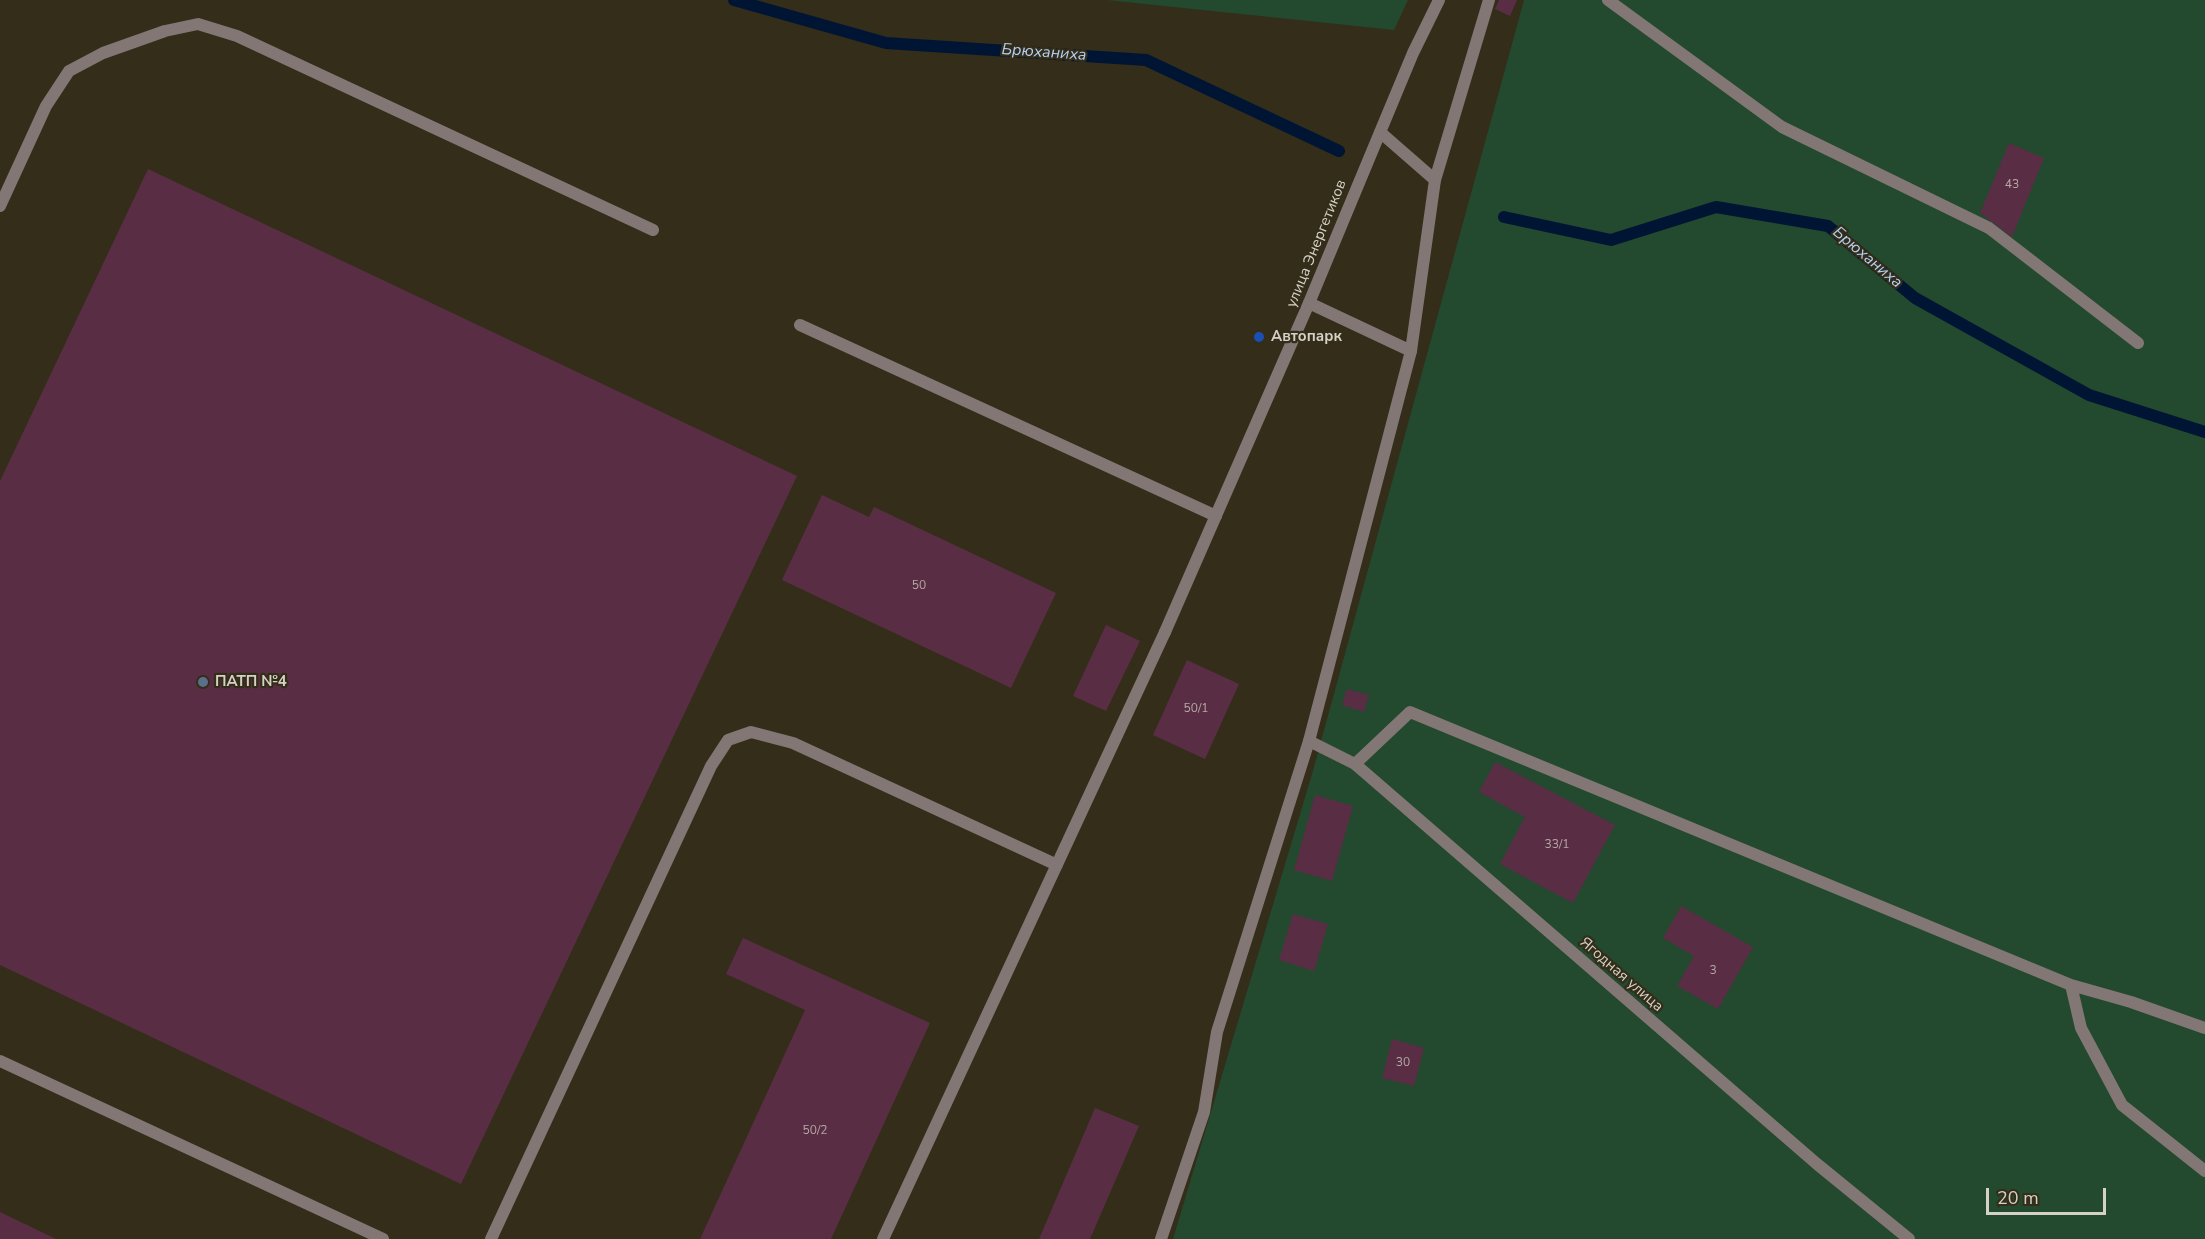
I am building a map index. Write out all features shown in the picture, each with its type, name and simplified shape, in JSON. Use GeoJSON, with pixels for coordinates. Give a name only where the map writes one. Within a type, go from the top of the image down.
{"type":"FeatureCollection","features":[{"type":"Feature","properties":{"kind":"street","name":"улица Энергетиков"},"geometry":{"type":"LineString","coordinates":[[884,1239],[1165,632],[1439,0]]}},
{"type":"Feature","properties":{"kind":"street"},"geometry":{"type":"LineString","coordinates":[[1161,1239],[1204,1112],[1217,1032],[1309,741],[1411,351],[1435,180],[1489,0]]}},
{"type":"Feature","properties":{"kind":"street"},"geometry":{"type":"LineString","coordinates":[[1608,0],[1782,127],[1989,228],[2138,343]]}},
{"type":"Feature","properties":{"kind":"street"},"geometry":{"type":"LineString","coordinates":[[0,206],[46,106],[69,71],[103,53],[165,31],[198,24],[237,36],[653,230]]}},
{"type":"Feature","properties":{"kind":"street"},"geometry":{"type":"LineString","coordinates":[[1380,132],[1435,180]]}},
{"type":"Feature","properties":{"kind":"street"},"geometry":{"type":"LineString","coordinates":[[1309,303],[1411,351]]}},
{"type":"Feature","properties":{"kind":"street"},"geometry":{"type":"LineString","coordinates":[[800,325],[1216,516]]}},
{"type":"Feature","properties":{"kind":"street"},"geometry":{"type":"LineString","coordinates":[[1355,764],[1410,712],[2071,984],[2205,1028]]}},
{"type":"Feature","properties":{"kind":"street"},"geometry":{"type":"LineString","coordinates":[[491,1239],[711,766],[728,740],[751,732],[793,743],[1057,865]]}},
{"type":"Feature","properties":{"kind":"street","name":"Ягодная улица"},"geometry":{"type":"LineString","coordinates":[[1309,741],[1355,764],[1808,1156],[1909,1239]]}},
{"type":"Feature","properties":{"kind":"street"},"geometry":{"type":"LineString","coordinates":[[2071,984],[2081,1028],[2122,1105],[2205,1171]]}},
{"type":"Feature","properties":{"kind":"street"},"geometry":{"type":"LineString","coordinates":[[0,1061],[383,1239]]}},
{"type":"Feature","properties":{"kind":"green space"},"geometry":{"type":"Polygon","coordinates":[[[1107,0],[1408,0],[1394,30],[1107,0]]]}},
{"type":"Feature","properties":{"kind":"green space"},"geometry":{"type":"Polygon","coordinates":[[[1524,0],[2205,0],[2205,1239],[1173,1239],[1312,774],[1524,0]]]}},
{"type":"Feature","properties":{"kind":"building"},"geometry":{"type":"Polygon","coordinates":[[[1499,0],[1517,0],[1510,16],[1495,9],[1499,0]]]}},
{"type":"Feature","properties":{"kind":"building"},"geometry":{"type":"Polygon","coordinates":[[[2009,143],[2044,158],[2012,237],[1980,213],[2009,143]]]}},
{"type":"Feature","properties":{"kind":"building"},"geometry":{"type":"Polygon","coordinates":[[[148,169],[797,476],[461,1184],[0,965],[0,481],[148,169]]]}},
{"type":"Feature","properties":{"kind":"building"},"geometry":{"type":"Polygon","coordinates":[[[822,495],[869,517],[874,507],[1056,593],[1011,688],[782,580],[822,495]]]}},
{"type":"Feature","properties":{"kind":"building"},"geometry":{"type":"Polygon","coordinates":[[[1106,625],[1140,641],[1106,711],[1073,696],[1106,625]]]}},
{"type":"Feature","properties":{"kind":"building"},"geometry":{"type":"Polygon","coordinates":[[[1187,660],[1239,684],[1205,759],[1153,735],[1187,660]]]}},
{"type":"Feature","properties":{"kind":"building"},"geometry":{"type":"Polygon","coordinates":[[[1347,689],[1369,695],[1364,712],[1342,705],[1347,689]]]}},
{"type":"Feature","properties":{"kind":"building"},"geometry":{"type":"Polygon","coordinates":[[[1495,762],[1615,825],[1573,903],[1500,864],[1525,817],[1479,792],[1495,762]]]}},
{"type":"Feature","properties":{"kind":"building"},"geometry":{"type":"Polygon","coordinates":[[[1315,795],[1353,806],[1332,881],[1294,870],[1315,795]]]}},
{"type":"Feature","properties":{"kind":"building"},"geometry":{"type":"Polygon","coordinates":[[[1681,906],[1753,947],[1718,1009],[1677,986],[1694,956],[1663,938],[1681,906]]]}},
{"type":"Feature","properties":{"kind":"building"},"geometry":{"type":"Polygon","coordinates":[[[1293,914],[1328,924],[1314,971],[1279,960],[1293,914]]]}},
{"type":"Feature","properties":{"kind":"building"},"geometry":{"type":"Polygon","coordinates":[[[743,938],[930,1023],[831,1239],[700,1239],[805,1010],[726,974],[743,938]]]}},
{"type":"Feature","properties":{"kind":"building"},"geometry":{"type":"Polygon","coordinates":[[[1392,1039],[1424,1048],[1414,1086],[1382,1078],[1392,1039]]]}},
{"type":"Feature","properties":{"kind":"building"},"geometry":{"type":"Polygon","coordinates":[[[1095,1108],[1139,1126],[1090,1239],[1039,1239],[1095,1108]]]}},
{"type":"Feature","properties":{"kind":"building"},"geometry":{"type":"Polygon","coordinates":[[[0,1212],[56,1239],[0,1239],[0,1212]]]}},
{"type":"Feature","properties":{"kind":"waterway","name":"Брюханиха"},"geometry":{"type":"LineString","coordinates":[[734,0],[886,43],[1146,60],[1339,151]]}},
{"type":"Feature","properties":{"kind":"waterway","name":"Брюханиха"},"geometry":{"type":"LineString","coordinates":[[1504,217],[1611,240],[1716,207],[1828,226],[1915,298],[2089,395],[2205,432]]}},
{"type":"Feature","properties":{"kind":"place","name":"Автопарк"},"geometry":{"type":"Point","coordinates":[1259,337]}},
{"type":"Feature","properties":{"kind":"place","name":"ПАТП №4"},"geometry":{"type":"Point","coordinates":[203,682]}}]}
